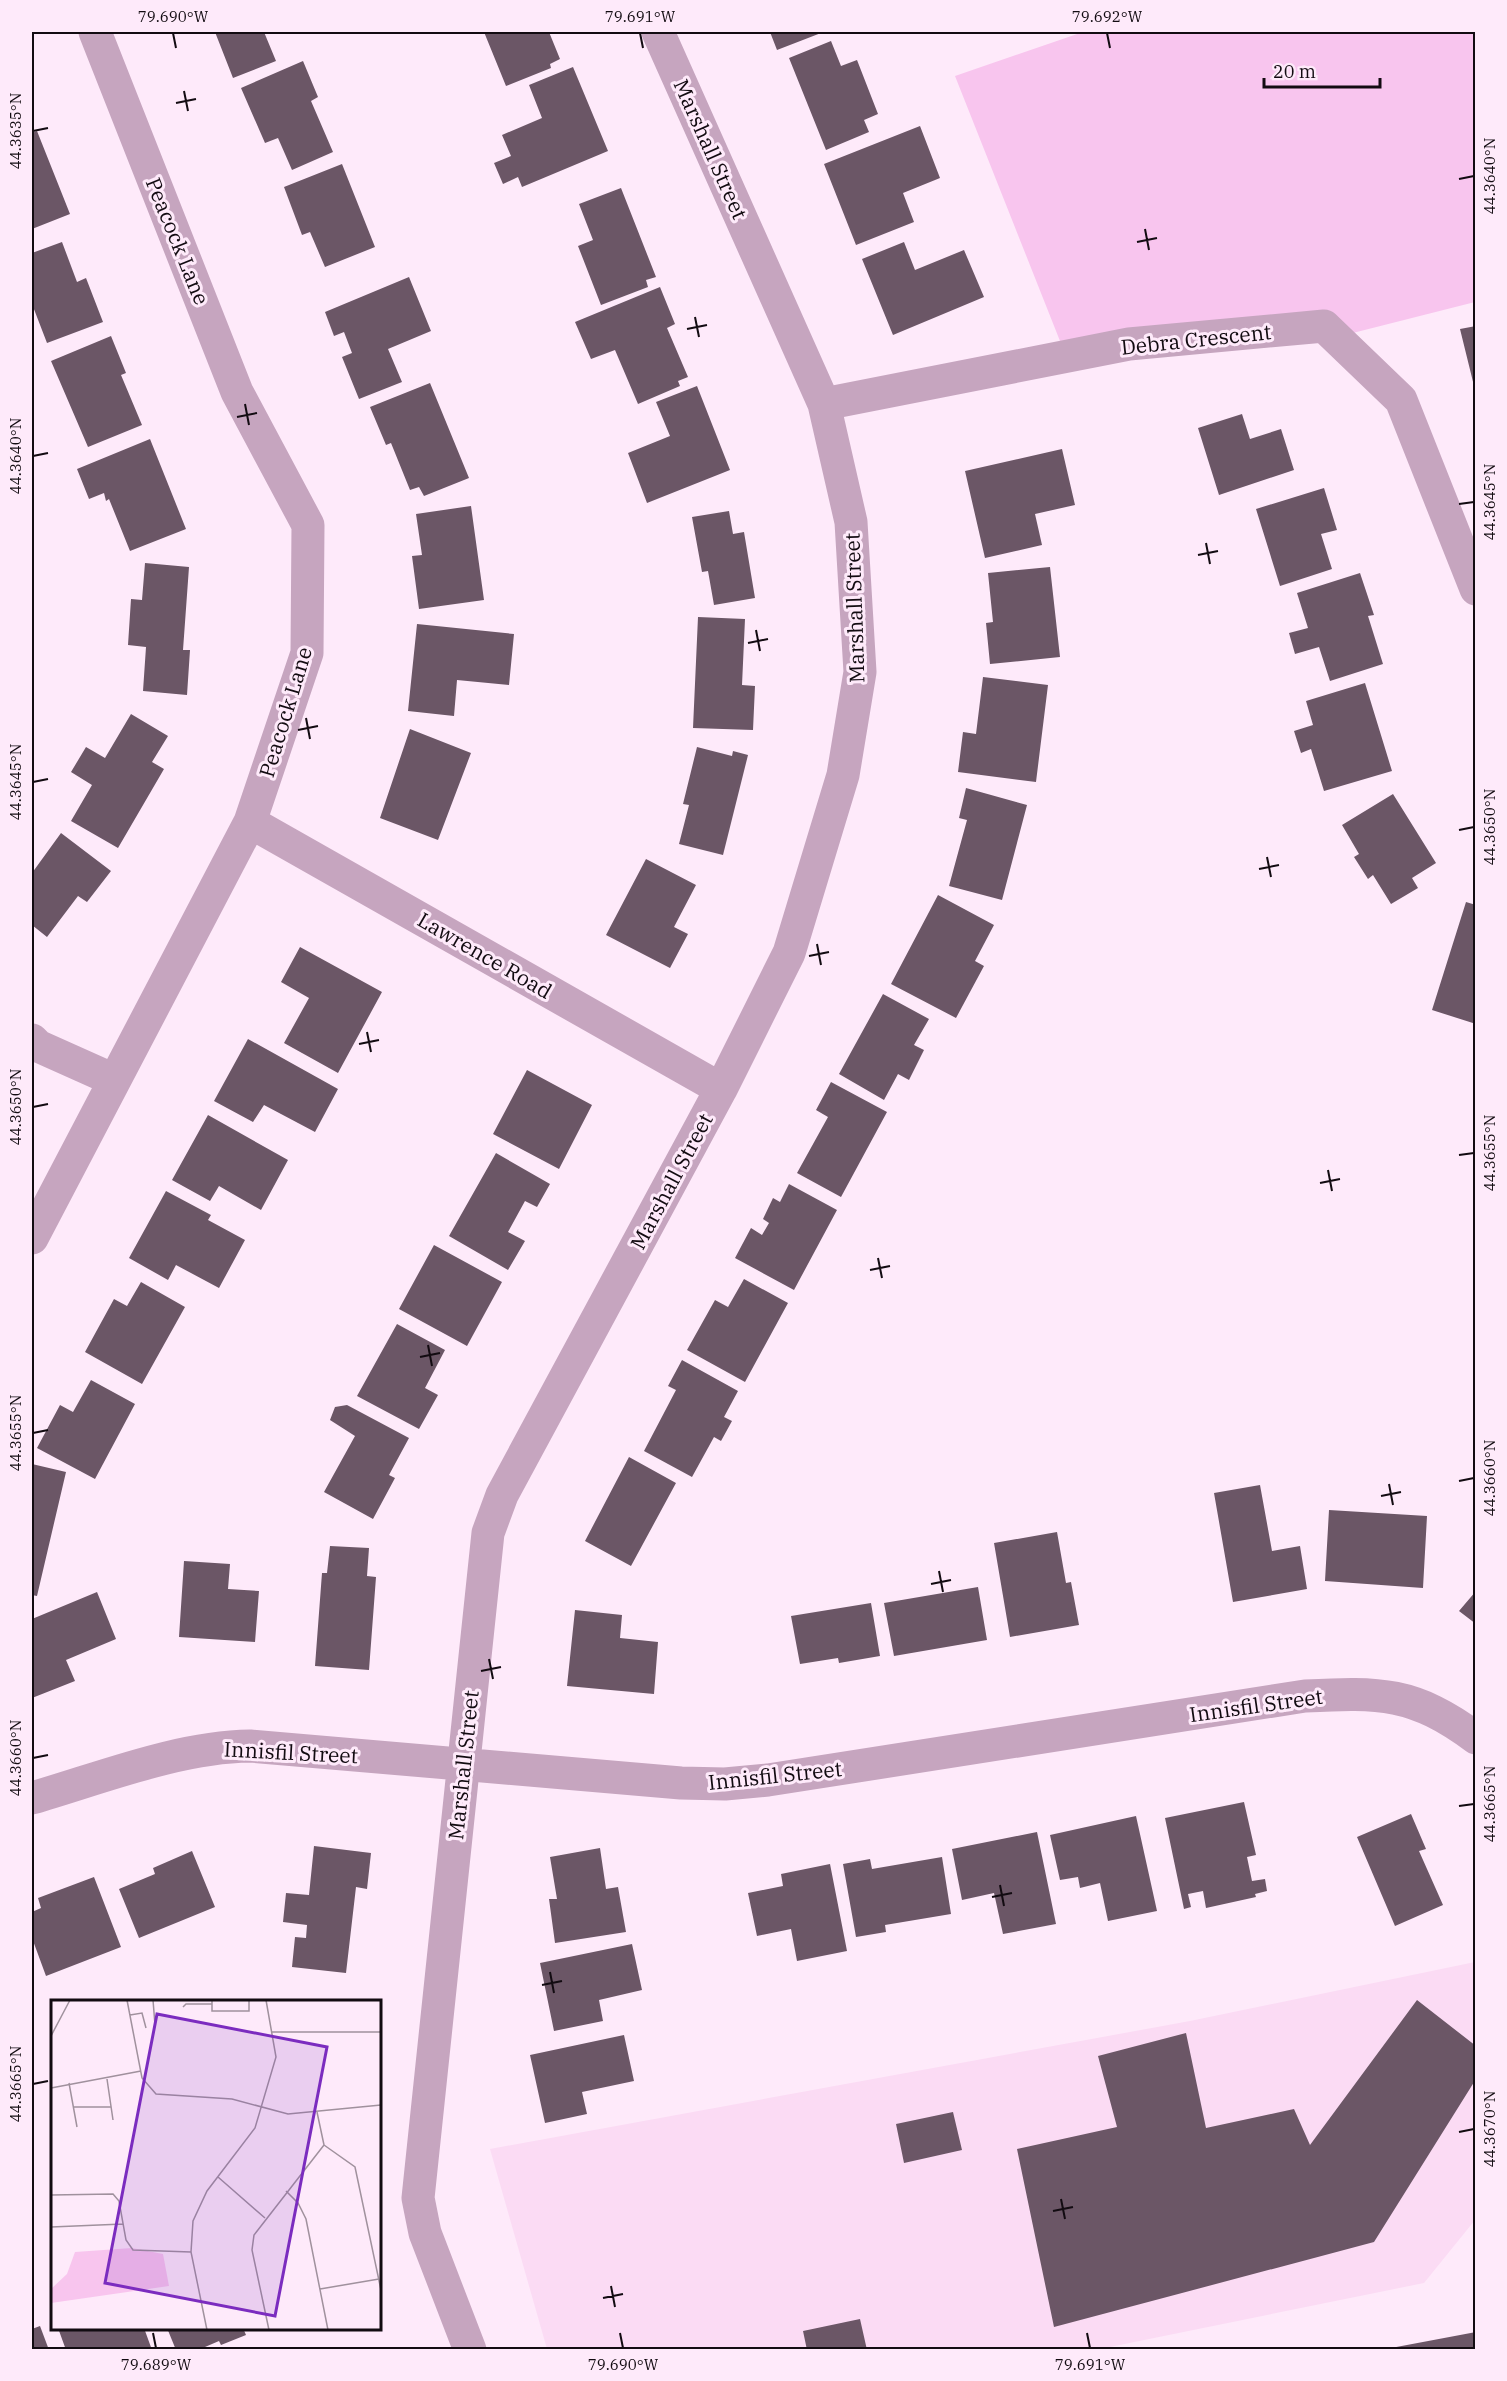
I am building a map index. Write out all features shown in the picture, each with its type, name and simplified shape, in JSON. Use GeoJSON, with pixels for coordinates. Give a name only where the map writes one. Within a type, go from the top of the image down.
{"type":"FeatureCollection","features":[{"type":"Feature","properties":{"kind":"street","name":"Peacock Lane"},"geometry":{"type":"LineString","coordinates":[[32,1238],[250,822],[308,653],[308,525],[237,392],[95,32]]}},
{"type":"Feature","properties":{"kind":"street","name":"Marshall Street"},"geometry":{"type":"LineString","coordinates":[[470,2349],[424,2233],[418,2198],[481,1575],[488,1533],[502,1495],[720,1089],[789,953],[843,775],[860,672],[851,522],[824,404],[658,32]]}},
{"type":"Feature","properties":{"kind":"street","name":"Debra Crescent"},"geometry":{"type":"LineString","coordinates":[[824,404],[1129,344],[1324,326],[1401,400],[1465,529],[1476,589]]}},
{"type":"Feature","properties":{"kind":"street","name":"Lawrence Road"},"geometry":{"type":"LineString","coordinates":[[250,822],[720,1089]]}},
{"type":"Feature","properties":{"kind":"street"},"geometry":{"type":"LineString","coordinates":[[32,1040],[38,1046],[114,1080]]}},
{"type":"Feature","properties":{"kind":"street","name":"Innisfil Street"},"geometry":{"type":"LineString","coordinates":[[32,1798],[183,1754],[222,1746],[250,1746],[681,1783],[725,1784],[768,1780],[1305,1696],[1345,1694],[1388,1695],[1424,1705],[1476,1738]]}},
{"type":"Feature","properties":{"kind":"shaded area"},"geometry":{"type":"Polygon","coordinates":[[[1083,32],[1475,32],[1475,302],[1337,337],[1167,335],[1060,341],[955,76],[1083,32]]]}},
{"type":"Feature","properties":{"kind":"shaded area"},"geometry":{"type":"Polygon","coordinates":[[[1475,1962],[1475,2220],[1424,2283],[1100,2349],[547,2349],[490,2149],[1190,2021],[1475,1962]]]}},
{"type":"Feature","properties":{"kind":"building"},"geometry":{"type":"Polygon","coordinates":[[[215,32],[264,32],[276,61],[233,78],[215,32]]]}},
{"type":"Feature","properties":{"kind":"building"},"geometry":{"type":"Polygon","coordinates":[[[484,32],[549,32],[560,59],[550,64],[551,68],[506,86],[484,32]]]}},
{"type":"Feature","properties":{"kind":"building"},"geometry":{"type":"Polygon","coordinates":[[[770,32],[820,32],[821,33],[777,50],[770,32]]]}},
{"type":"Feature","properties":{"kind":"building"},"geometry":{"type":"Polygon","coordinates":[[[831,41],[841,66],[857,60],[878,114],[864,120],[869,132],[826,150],[789,58],[831,41]]]}},
{"type":"Feature","properties":{"kind":"building"},"geometry":{"type":"Polygon","coordinates":[[[303,61],[318,97],[311,101],[333,152],[292,170],[278,138],[265,143],[241,88],[303,61]]]}},
{"type":"Feature","properties":{"kind":"building"},"geometry":{"type":"Polygon","coordinates":[[[573,67],[608,151],[522,187],[518,177],[503,184],[494,163],[511,156],[502,135],[542,118],[529,85],[573,67]]]}},
{"type":"Feature","properties":{"kind":"building"},"geometry":{"type":"Polygon","coordinates":[[[920,126],[940,178],[903,193],[914,222],[856,245],[824,164],[920,126]]]}},
{"type":"Feature","properties":{"kind":"building"},"geometry":{"type":"Polygon","coordinates":[[[37,131],[70,214],[32,229],[32,133],[37,131]]]}},
{"type":"Feature","properties":{"kind":"building"},"geometry":{"type":"Polygon","coordinates":[[[342,164],[375,247],[325,267],[310,232],[302,235],[284,187],[342,164]]]}},
{"type":"Feature","properties":{"kind":"building"},"geometry":{"type":"Polygon","coordinates":[[[621,188],[656,277],[646,280],[648,287],[601,305],[578,246],[593,240],[579,204],[621,188]]]}},
{"type":"Feature","properties":{"kind":"building"},"geometry":{"type":"Polygon","coordinates":[[[62,242],[77,282],[86,278],[103,322],[47,343],[32,304],[32,253],[62,242]]]}},
{"type":"Feature","properties":{"kind":"building"},"geometry":{"type":"Polygon","coordinates":[[[904,242],[915,270],[964,250],[984,297],[893,335],[862,259],[904,242]]]}},
{"type":"Feature","properties":{"kind":"building"},"geometry":{"type":"Polygon","coordinates":[[[409,277],[431,331],[388,349],[402,382],[359,399],[342,357],[352,353],[344,332],[334,336],[325,312],[409,277]]]}},
{"type":"Feature","properties":{"kind":"building"},"geometry":{"type":"Polygon","coordinates":[[[660,287],[675,324],[667,328],[688,377],[678,381],[680,386],[638,404],[615,350],[591,359],[575,322],[660,287]]]}},
{"type":"Feature","properties":{"kind":"building"},"geometry":{"type":"Polygon","coordinates":[[[1476,326],[1476,390],[1475,390],[1460,329],[1476,326]]]}},
{"type":"Feature","properties":{"kind":"building"},"geometry":{"type":"Polygon","coordinates":[[[111,336],[126,373],[121,375],[142,425],[88,447],[51,361],[111,336]]]}},
{"type":"Feature","properties":{"kind":"building"},"geometry":{"type":"Polygon","coordinates":[[[430,383],[469,478],[424,496],[419,487],[410,490],[391,443],[386,445],[370,407],[430,383]]]}},
{"type":"Feature","properties":{"kind":"building"},"geometry":{"type":"Polygon","coordinates":[[[697,386],[730,470],[647,503],[628,453],[670,436],[656,402],[697,386]]]}},
{"type":"Feature","properties":{"kind":"building"},"geometry":{"type":"Polygon","coordinates":[[[1242,414],[1250,439],[1281,429],[1294,470],[1219,495],[1198,428],[1242,414]]]}},
{"type":"Feature","properties":{"kind":"building"},"geometry":{"type":"Polygon","coordinates":[[[150,439],[186,529],[130,551],[109,499],[106,501],[104,493],[89,499],[77,469],[150,439]]]}},
{"type":"Feature","properties":{"kind":"building"},"geometry":{"type":"Polygon","coordinates":[[[1062,449],[1075,505],[1035,514],[1042,545],[985,558],[965,471],[1062,449]]]}},
{"type":"Feature","properties":{"kind":"building"},"geometry":{"type":"Polygon","coordinates":[[[1324,488],[1337,530],[1321,534],[1332,569],[1280,586],[1256,509],[1324,488]]]}},
{"type":"Feature","properties":{"kind":"building"},"geometry":{"type":"Polygon","coordinates":[[[471,506],[484,600],[419,609],[412,556],[422,555],[416,514],[471,506]]]}},
{"type":"Feature","properties":{"kind":"building"},"geometry":{"type":"Polygon","coordinates":[[[729,511],[733,534],[744,532],[755,598],[714,605],[708,571],[702,572],[692,517],[729,511]]]}},
{"type":"Feature","properties":{"kind":"building"},"geometry":{"type":"Polygon","coordinates":[[[145,563],[189,567],[183,650],[190,650],[187,695],[143,691],[146,647],[128,645],[131,599],[142,600],[145,563]]]}},
{"type":"Feature","properties":{"kind":"building"},"geometry":{"type":"Polygon","coordinates":[[[1050,567],[1060,657],[990,664],[986,623],[993,622],[988,573],[1050,567]]]}},
{"type":"Feature","properties":{"kind":"building"},"geometry":{"type":"Polygon","coordinates":[[[1360,573],[1374,615],[1368,616],[1383,664],[1330,681],[1319,647],[1295,654],[1289,633],[1308,628],[1297,593],[1360,573]]]}},
{"type":"Feature","properties":{"kind":"building"},"geometry":{"type":"Polygon","coordinates":[[[698,617],[745,619],[742,685],[755,686],[753,730],[693,728],[698,617]]]}},
{"type":"Feature","properties":{"kind":"building"},"geometry":{"type":"Polygon","coordinates":[[[417,624],[514,634],[509,685],[457,680],[454,716],[408,711],[417,624]]]}},
{"type":"Feature","properties":{"kind":"building"},"geometry":{"type":"Polygon","coordinates":[[[983,677],[1048,685],[1036,782],[958,772],[963,732],[976,734],[983,677]]]}},
{"type":"Feature","properties":{"kind":"building"},"geometry":{"type":"Polygon","coordinates":[[[1365,683],[1392,771],[1324,791],[1311,749],[1301,753],[1294,731],[1313,725],[1306,701],[1365,683]]]}},
{"type":"Feature","properties":{"kind":"building"},"geometry":{"type":"Polygon","coordinates":[[[131,714],[168,736],[152,762],[164,769],[118,848],[71,821],[92,785],[71,772],[86,747],[105,758],[131,714]]]}},
{"type":"Feature","properties":{"kind":"building"},"geometry":{"type":"Polygon","coordinates":[[[410,729],[471,753],[438,840],[380,818],[410,729]]]}},
{"type":"Feature","properties":{"kind":"building"},"geometry":{"type":"Polygon","coordinates":[[[697,747],[732,756],[733,751],[748,755],[723,855],[679,844],[689,805],[683,804],[697,747]]]}},
{"type":"Feature","properties":{"kind":"building"},"geometry":{"type":"Polygon","coordinates":[[[966,788],[1027,805],[1002,900],[949,886],[967,820],[959,818],[966,788]]]}},
{"type":"Feature","properties":{"kind":"building"},"geometry":{"type":"Polygon","coordinates":[[[1393,794],[1436,863],[1412,878],[1418,888],[1391,904],[1373,875],[1368,879],[1354,857],[1359,854],[1342,825],[1393,794]]]}},
{"type":"Feature","properties":{"kind":"building"},"geometry":{"type":"Polygon","coordinates":[[[61,833],[111,871],[87,902],[78,896],[47,937],[32,925],[32,873],[61,833]]]}},
{"type":"Feature","properties":{"kind":"building"},"geometry":{"type":"Polygon","coordinates":[[[646,859],[696,885],[674,927],[688,934],[670,968],[606,935],[646,859]]]}},
{"type":"Feature","properties":{"kind":"building"},"geometry":{"type":"Polygon","coordinates":[[[938,895],[994,925],[975,961],[984,966],[956,1018],[891,984],[938,895]]]}},
{"type":"Feature","properties":{"kind":"building"},"geometry":{"type":"Polygon","coordinates":[[[1466,902],[1476,905],[1476,1024],[1432,1010],[1466,902]]]}},
{"type":"Feature","properties":{"kind":"building"},"geometry":{"type":"Polygon","coordinates":[[[300,947],[382,992],[338,1073],[284,1043],[309,998],[281,982],[300,947]]]}},
{"type":"Feature","properties":{"kind":"building"},"geometry":{"type":"Polygon","coordinates":[[[883,994],[929,1019],[914,1045],[924,1050],[909,1080],[898,1074],[884,1100],[839,1074],[883,994]]]}},
{"type":"Feature","properties":{"kind":"building"},"geometry":{"type":"Polygon","coordinates":[[[248,1039],[338,1089],[315,1132],[264,1105],[253,1122],[214,1101],[248,1039]]]}},
{"type":"Feature","properties":{"kind":"building"},"geometry":{"type":"Polygon","coordinates":[[[527,1070],[592,1105],[559,1169],[493,1134],[527,1070]]]}},
{"type":"Feature","properties":{"kind":"building"},"geometry":{"type":"Polygon","coordinates":[[[831,1082],[887,1112],[841,1197],[797,1173],[828,1117],[816,1110],[831,1082]]]}},
{"type":"Feature","properties":{"kind":"building"},"geometry":{"type":"Polygon","coordinates":[[[208,1115],[288,1160],[261,1210],[219,1186],[210,1201],[172,1180],[208,1115]]]}},
{"type":"Feature","properties":{"kind":"building"},"geometry":{"type":"Polygon","coordinates":[[[496,1153],[550,1184],[537,1207],[525,1201],[508,1232],[525,1241],[508,1270],[449,1236],[496,1153]]]}},
{"type":"Feature","properties":{"kind":"building"},"geometry":{"type":"Polygon","coordinates":[[[789,1184],[837,1210],[794,1290],[735,1258],[751,1228],[762,1235],[769,1223],[763,1219],[773,1198],[780,1202],[789,1184]]]}},
{"type":"Feature","properties":{"kind":"building"},"geometry":{"type":"Polygon","coordinates":[[[166,1191],[211,1215],[208,1220],[245,1240],[219,1288],[176,1265],[168,1280],[129,1258],[166,1191]]]}},
{"type":"Feature","properties":{"kind":"building"},"geometry":{"type":"Polygon","coordinates":[[[434,1245],[502,1282],[467,1346],[399,1309],[434,1245]]]}},
{"type":"Feature","properties":{"kind":"building"},"geometry":{"type":"Polygon","coordinates":[[[744,1279],[788,1303],[745,1382],[687,1350],[715,1300],[728,1307],[744,1279]]]}},
{"type":"Feature","properties":{"kind":"building"},"geometry":{"type":"Polygon","coordinates":[[[141,1282],[185,1307],[142,1384],[85,1352],[114,1299],[127,1306],[141,1282]]]}},
{"type":"Feature","properties":{"kind":"building"},"geometry":{"type":"Polygon","coordinates":[[[397,1324],[445,1350],[425,1388],[438,1395],[419,1429],[357,1396],[397,1324]]]}},
{"type":"Feature","properties":{"kind":"building"},"geometry":{"type":"Polygon","coordinates":[[[682,1360],[738,1391],[724,1417],[732,1421],[721,1441],[714,1437],[692,1477],[644,1451],[676,1390],[668,1386],[682,1360]]]}},
{"type":"Feature","properties":{"kind":"building"},"geometry":{"type":"Polygon","coordinates":[[[91,1380],[135,1404],[95,1479],[37,1448],[60,1405],[73,1412],[91,1380]]]}},
{"type":"Feature","properties":{"kind":"building"},"geometry":{"type":"Polygon","coordinates":[[[347,1405],[409,1438],[389,1475],[395,1478],[373,1519],[324,1492],[355,1436],[330,1420],[335,1407],[347,1405]]]}},
{"type":"Feature","properties":{"kind":"building"},"geometry":{"type":"Polygon","coordinates":[[[629,1457],[676,1483],[631,1566],[585,1541],[629,1457]]]}},
{"type":"Feature","properties":{"kind":"building"},"geometry":{"type":"Polygon","coordinates":[[[32,1464],[66,1472],[37,1596],[32,1595],[32,1464]]]}},
{"type":"Feature","properties":{"kind":"building"},"geometry":{"type":"Polygon","coordinates":[[[1260,1485],[1272,1551],[1300,1546],[1307,1589],[1233,1602],[1214,1493],[1260,1485]]]}},
{"type":"Feature","properties":{"kind":"building"},"geometry":{"type":"Polygon","coordinates":[[[1329,1510],[1427,1516],[1423,1588],[1325,1581],[1329,1510]]]}},
{"type":"Feature","properties":{"kind":"building"},"geometry":{"type":"Polygon","coordinates":[[[1057,1532],[1066,1583],[1071,1582],[1079,1625],[1010,1637],[994,1543],[1057,1532]]]}},
{"type":"Feature","properties":{"kind":"building"},"geometry":{"type":"Polygon","coordinates":[[[330,1546],[369,1548],[367,1576],[376,1577],[369,1670],[315,1666],[322,1573],[327,1573],[330,1546]]]}},
{"type":"Feature","properties":{"kind":"building"},"geometry":{"type":"Polygon","coordinates":[[[184,1561],[230,1564],[228,1589],[259,1591],[255,1642],[179,1637],[184,1561]]]}},
{"type":"Feature","properties":{"kind":"building"},"geometry":{"type":"Polygon","coordinates":[[[978,1587],[987,1640],[894,1656],[884,1603],[978,1587]]]}},
{"type":"Feature","properties":{"kind":"building"},"geometry":{"type":"Polygon","coordinates":[[[1476,1591],[1476,1624],[1459,1611],[1476,1591]]]}},
{"type":"Feature","properties":{"kind":"building"},"geometry":{"type":"Polygon","coordinates":[[[97,1592],[116,1639],[66,1660],[75,1681],[32,1698],[32,1619],[97,1592]]]}},
{"type":"Feature","properties":{"kind":"building"},"geometry":{"type":"Polygon","coordinates":[[[871,1603],[880,1656],[839,1663],[838,1658],[800,1664],[791,1616],[871,1603]]]}},
{"type":"Feature","properties":{"kind":"building"},"geometry":{"type":"Polygon","coordinates":[[[575,1610],[622,1615],[620,1638],[658,1642],[654,1694],[567,1686],[575,1610]]]}},
{"type":"Feature","properties":{"kind":"building"},"geometry":{"type":"Polygon","coordinates":[[[1244,1802],[1256,1855],[1247,1857],[1252,1881],[1265,1879],[1267,1891],[1255,1894],[1256,1897],[1206,1908],[1203,1891],[1188,1894],[1191,1907],[1184,1909],[1165,1818],[1244,1802]]]}},
{"type":"Feature","properties":{"kind":"building"},"geometry":{"type":"Polygon","coordinates":[[[1411,1814],[1426,1849],[1419,1851],[1443,1905],[1395,1926],[1357,1837],[1411,1814]]]}},
{"type":"Feature","properties":{"kind":"building"},"geometry":{"type":"Polygon","coordinates":[[[1136,1816],[1157,1911],[1108,1921],[1100,1883],[1080,1888],[1078,1877],[1060,1880],[1050,1835],[1136,1816]]]}},
{"type":"Feature","properties":{"kind":"building"},"geometry":{"type":"Polygon","coordinates":[[[1037,1832],[1056,1924],[1003,1934],[994,1893],[962,1900],[952,1849],[1037,1832]]]}},
{"type":"Feature","properties":{"kind":"building"},"geometry":{"type":"Polygon","coordinates":[[[314,1846],[371,1853],[367,1889],[356,1887],[346,1973],[292,1967],[295,1937],[306,1938],[307,1925],[283,1922],[286,1893],[309,1895],[314,1846]]]}},
{"type":"Feature","properties":{"kind":"building"},"geometry":{"type":"Polygon","coordinates":[[[600,1848],[606,1889],[618,1887],[626,1932],[555,1943],[549,1899],[557,1899],[550,1857],[600,1848]]]}},
{"type":"Feature","properties":{"kind":"building"},"geometry":{"type":"Polygon","coordinates":[[[192,1851],[215,1907],[139,1938],[119,1889],[155,1874],[153,1868],[192,1851]]]}},
{"type":"Feature","properties":{"kind":"building"},"geometry":{"type":"Polygon","coordinates":[[[942,1857],[951,1914],[885,1925],[886,1932],[856,1937],[843,1864],[870,1859],[872,1869],[942,1857]]]}},
{"type":"Feature","properties":{"kind":"building"},"geometry":{"type":"Polygon","coordinates":[[[830,1864],[847,1951],[797,1961],[791,1929],[757,1936],[748,1893],[783,1886],[781,1874],[830,1864]]]}},
{"type":"Feature","properties":{"kind":"building"},"geometry":{"type":"Polygon","coordinates":[[[94,1877],[121,1947],[46,1976],[32,1938],[32,1912],[41,1908],[38,1898],[94,1877]]]}},
{"type":"Feature","properties":{"kind":"building"},"geometry":{"type":"Polygon","coordinates":[[[632,1944],[642,1990],[599,2000],[603,2021],[554,2031],[540,1963],[632,1944]]]}},
{"type":"Feature","properties":{"kind":"building"},"geometry":{"type":"Polygon","coordinates":[[[1417,2000],[1476,2046],[1476,2079],[1374,2242],[1054,2327],[1017,2149],[1117,2127],[1098,2056],[1186,2033],[1206,2128],[1294,2109],[1310,2145],[1417,2000]]]}},
{"type":"Feature","properties":{"kind":"building"},"geometry":{"type":"Polygon","coordinates":[[[624,2035],[634,2081],[582,2092],[587,2114],[545,2123],[530,2055],[624,2035]]]}},
{"type":"Feature","properties":{"kind":"building"},"geometry":{"type":"Polygon","coordinates":[[[953,2112],[962,2150],[904,2163],[896,2124],[953,2112]]]}},
{"type":"Feature","properties":{"kind":"building"},"geometry":{"type":"Polygon","coordinates":[[[860,2319],[867,2350],[807,2350],[803,2331],[860,2319]]]}},
{"type":"Feature","properties":{"kind":"building"},"geometry":{"type":"Polygon","coordinates":[[[40,2326],[49,2350],[32,2350],[32,2329],[40,2326]]]}},
{"type":"Feature","properties":{"kind":"building"},"geometry":{"type":"Polygon","coordinates":[[[59,2330],[145,2330],[152,2350],[66,2350],[59,2330]]]}},
{"type":"Feature","properties":{"kind":"building"},"geometry":{"type":"Polygon","coordinates":[[[168,2330],[244,2330],[246,2335],[221,2345],[219,2341],[198,2350],[176,2350],[168,2330]]]}},
{"type":"Feature","properties":{"kind":"building"},"geometry":{"type":"Polygon","coordinates":[[[1476,2332],[1476,2350],[1391,2350],[1391,2348],[1476,2332]]]}}]}
